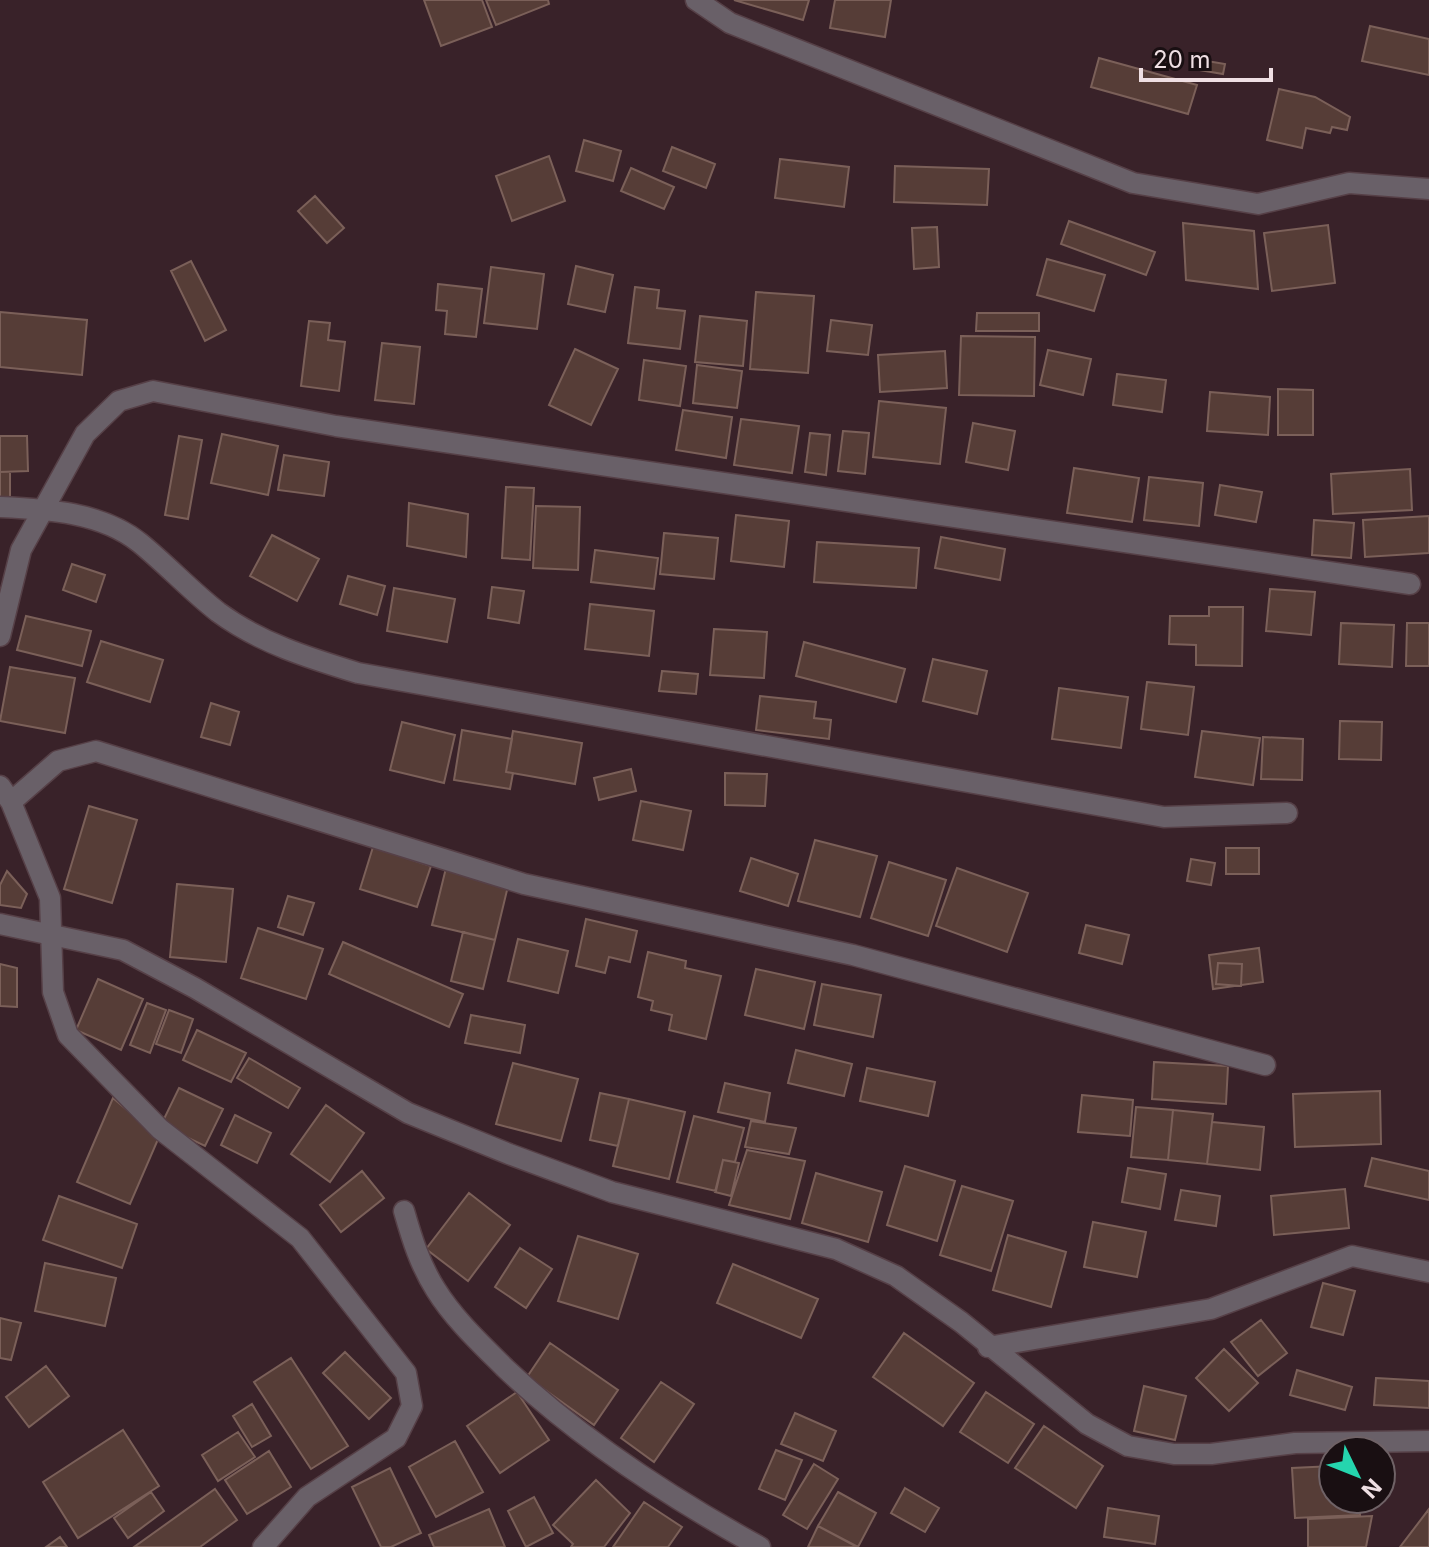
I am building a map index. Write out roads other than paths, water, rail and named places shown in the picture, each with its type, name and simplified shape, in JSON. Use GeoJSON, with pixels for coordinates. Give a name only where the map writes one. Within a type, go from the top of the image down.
{"type":"FeatureCollection","features":[{"type":"Feature","properties":{"kind":"street"},"geometry":{"type":"LineString","coordinates":[[696,0],[730,23],[1133,183],[1258,204],[1349,183],[1429,189]]}},
{"type":"Feature","properties":{"kind":"street"},"geometry":{"type":"LineString","coordinates":[[0,636],[21,550],[85,434],[119,401],[153,391],[352,429],[1410,584]]}},
{"type":"Feature","properties":{"kind":"street"},"geometry":{"type":"LineString","coordinates":[[0,507],[42,509],[88,517],[137,540],[219,613],[285,651],[358,673],[1164,817],[1287,813]]}},
{"type":"Feature","properties":{"kind":"street"},"geometry":{"type":"LineString","coordinates":[[263,1547],[307,1497],[396,1438],[412,1406],[406,1373],[300,1238],[160,1129],[68,1035],[53,992],[50,898],[6,794],[58,761],[96,751],[524,884],[853,955],[1265,1065]]}},
{"type":"Feature","properties":{"kind":"street"},"geometry":{"type":"LineString","coordinates":[[0,924],[51,932],[123,950],[422,1119],[612,1192],[836,1249],[896,1276],[961,1322],[988,1347],[1087,1424],[1128,1446],[1174,1454],[1211,1454],[1295,1443],[1429,1441]]}},
{"type":"Feature","properties":{"kind":"street"},"geometry":{"type":"LineString","coordinates":[[404,1211],[416,1251],[437,1291],[479,1342],[539,1400],[637,1474],[760,1547]]}},
{"type":"Feature","properties":{"kind":"street"},"geometry":{"type":"LineString","coordinates":[[988,1347],[1211,1309],[1352,1256],[1429,1272]]}}]}
